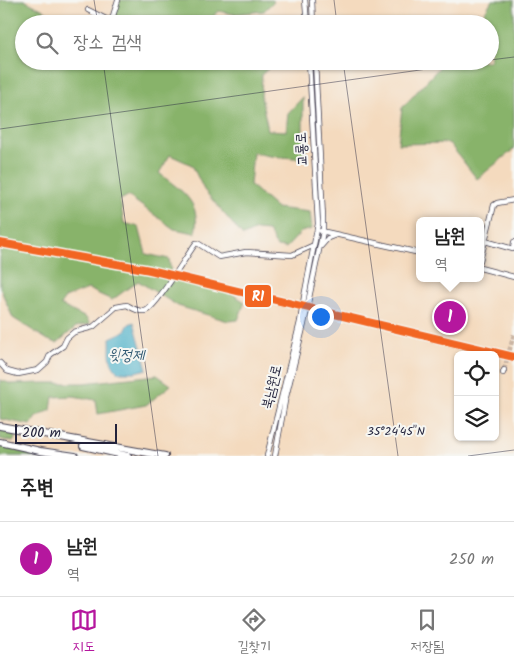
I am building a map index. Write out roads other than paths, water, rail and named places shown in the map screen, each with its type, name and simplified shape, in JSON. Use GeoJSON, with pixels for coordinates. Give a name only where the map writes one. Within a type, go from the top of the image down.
{"type":"FeatureCollection","features":[{"type":"Feature","properties":{"kind":"highway"},"geometry":{"type":"LineString","coordinates":[[0,426],[128,456]]}},
{"type":"Feature","properties":{"kind":"highway"},"geometry":{"type":"LineString","coordinates":[[0,426],[165,456]]}},
{"type":"Feature","properties":{"kind":"highway"},"geometry":{"type":"LineString","coordinates":[[0,442],[60,456]]}},
{"type":"Feature","properties":{"kind":"highway"},"geometry":{"type":"LineString","coordinates":[[49,453],[75,456]]}},
{"type":"Feature","properties":{"kind":"street"},"geometry":{"type":"LineString","coordinates":[[113,15],[118,0]]}},
{"type":"Feature","properties":{"kind":"street"},"geometry":{"type":"LineString","coordinates":[[305,0],[306,15]]}},
{"type":"Feature","properties":{"kind":"street"},"geometry":{"type":"LineString","coordinates":[[312,0],[313,15]]}},
{"type":"Feature","properties":{"kind":"street"},"geometry":{"type":"LineString","coordinates":[[88,10],[98,15]]}},
{"type":"Feature","properties":{"kind":"street","name":"교룡로"},"geometry":{"type":"LineString","coordinates":[[309,70],[320,231]]}},
{"type":"Feature","properties":{"kind":"street","name":"교룡로"},"geometry":{"type":"LineString","coordinates":[[315,70],[323,210],[320,231]]}},
{"type":"Feature","properties":{"kind":"street"},"geometry":{"type":"LineString","coordinates":[[484,245],[494,205],[514,200]]}},
{"type":"Feature","properties":{"kind":"street"},"geometry":{"type":"LineString","coordinates":[[320,231],[416,252]]}},
{"type":"Feature","properties":{"kind":"street"},"geometry":{"type":"LineString","coordinates":[[307,298],[314,245],[320,231]]}},
{"type":"Feature","properties":{"kind":"street"},"geometry":{"type":"LineString","coordinates":[[302,323],[320,248],[320,231]]}},
{"type":"Feature","properties":{"kind":"street"},"geometry":{"type":"LineString","coordinates":[[320,248],[328,238],[337,235]]}},
{"type":"Feature","properties":{"kind":"street"},"geometry":{"type":"LineString","coordinates":[[485,241],[512,249],[514,242]]}},
{"type":"Feature","properties":{"kind":"street"},"geometry":{"type":"LineString","coordinates":[[0,363],[7,371],[18,374],[38,370],[47,362],[50,355],[63,346],[67,338],[74,332],[93,327],[116,307],[127,304],[139,311],[146,311],[152,308],[196,243],[224,257],[246,252],[292,255],[314,245]]}},
{"type":"Feature","properties":{"kind":"street"},"geometry":{"type":"LineString","coordinates":[[484,269],[514,277]]}},
{"type":"Feature","properties":{"kind":"street","name":"북남원로"},"geometry":{"type":"LineString","coordinates":[[267,456],[302,323]]}},
{"type":"Feature","properties":{"kind":"street","name":"북남원로"},"geometry":{"type":"LineString","coordinates":[[274,456],[302,323]]}},
{"type":"Feature","properties":{"kind":"water","name":"윗정제"},"geometry":{"type":"Polygon","coordinates":[[[134,322],[147,369],[135,372],[118,372],[111,360],[110,338],[125,331],[129,324],[134,322]]]}},
{"type":"Feature","properties":{"kind":"tunnel"},"geometry":{"type":"LineString","coordinates":[[504,370],[514,334]]}},
{"type":"Feature","properties":{"kind":"railway"},"geometry":{"type":"LineString","coordinates":[[225,289],[478,351]]}},
{"type":"Feature","properties":{"kind":"railway"},"geometry":{"type":"LineString","coordinates":[[499,356],[514,360]]}},
{"type":"Feature","properties":{"kind":"place","name":"남원"},"geometry":{"type":"Point","coordinates":[450,317]}}]}
